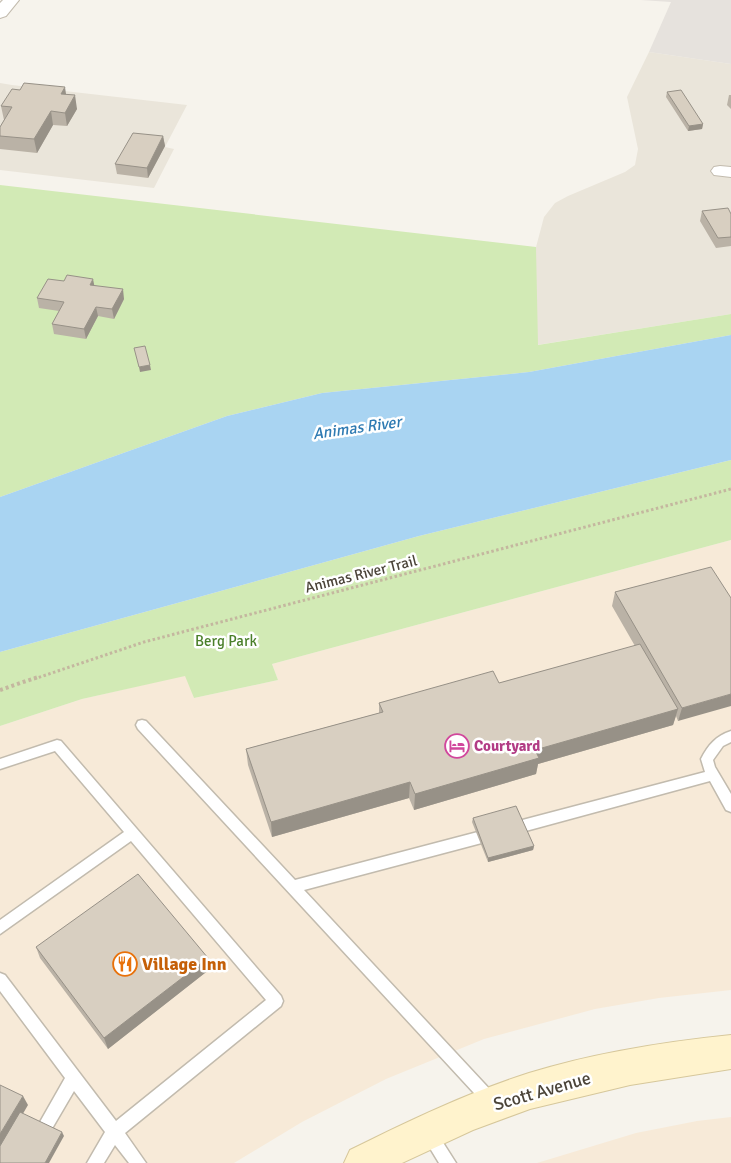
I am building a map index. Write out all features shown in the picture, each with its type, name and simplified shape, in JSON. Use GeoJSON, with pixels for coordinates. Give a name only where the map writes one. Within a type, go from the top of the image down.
{"type":"FeatureCollection","features":[{"type":"Feature","properties":{"kind":"main road","name":"Scott Avenue"},"geometry":{"type":"LineString","coordinates":[[363,1163],[427,1131],[529,1092],[585,1077],[654,1063],[731,1052]]}},
{"type":"Feature","properties":{"kind":"street"},"geometry":{"type":"LineString","coordinates":[[0,13],[11,0]]}},
{"type":"Feature","properties":{"kind":"lane"},"geometry":{"type":"LineString","coordinates":[[142,725],[494,1104]]}},
{"type":"Feature","properties":{"kind":"lane"},"geometry":{"type":"LineString","coordinates":[[731,736],[719,742],[707,759],[713,775],[731,806]]}},
{"type":"Feature","properties":{"kind":"lane"},"geometry":{"type":"LineString","coordinates":[[0,764],[57,745],[276,1001],[114,1132],[95,1163]]}},
{"type":"Feature","properties":{"kind":"lane"},"geometry":{"type":"LineString","coordinates":[[292,887],[713,775]]}},
{"type":"Feature","properties":{"kind":"lane"},"geometry":{"type":"LineString","coordinates":[[0,928],[132,833]]}},
{"type":"Feature","properties":{"kind":"lane"},"geometry":{"type":"LineString","coordinates":[[0,980],[138,1163]]}},
{"type":"Feature","properties":{"kind":"lane"},"geometry":{"type":"LineString","coordinates":[[45,1127],[73,1079]]}},
{"type":"Feature","properties":{"kind":"lane"},"geometry":{"type":"LineString","coordinates":[[427,1131],[448,1163]]}},
{"type":"Feature","properties":{"kind":"path","name":"Animas River Trail"},"geometry":{"type":"LineString","coordinates":[[0,690],[144,642],[731,489]]}},
{"type":"Feature","properties":{"kind":"shaded area"},"geometry":{"type":"Polygon","coordinates":[[[641,0],[731,0],[731,64],[649,52],[671,2],[641,0]]]}},
{"type":"Feature","properties":{"kind":"shaded area"},"geometry":{"type":"Polygon","coordinates":[[[649,52],[731,64],[731,314],[537,345],[535,251],[544,217],[555,203],[625,172],[635,165],[638,149],[627,97],[649,52]]]}},
{"type":"Feature","properties":{"kind":"shaded area"},"geometry":{"type":"Polygon","coordinates":[[[0,83],[187,105],[165,147],[174,149],[154,188],[0,170],[0,83]]]}},
{"type":"Feature","properties":{"kind":"shaded area"},"geometry":{"type":"Polygon","coordinates":[[[731,540],[731,990],[659,998],[595,1009],[484,1039],[386,1079],[302,1122],[234,1163],[0,1163],[0,726],[82,699],[186,675],[194,698],[278,680],[272,664],[731,540]]]}},
{"type":"Feature","properties":{"kind":"shaded area"},"geometry":{"type":"Polygon","coordinates":[[[731,1117],[731,1163],[537,1163],[636,1133],[697,1121],[731,1117]]]}},
{"type":"Feature","properties":{"kind":"green space"},"geometry":{"type":"Polygon","coordinates":[[[0,185],[536,247],[538,345],[731,314],[731,335],[529,372],[322,393],[227,416],[0,497],[0,185]]]}},
{"type":"Feature","properties":{"kind":"green space","name":"Berg Park"},"geometry":{"type":"Polygon","coordinates":[[[731,460],[731,540],[272,664],[278,680],[194,698],[185,676],[82,699],[0,726],[0,652],[419,536],[731,460]]]}},
{"type":"Feature","properties":{"kind":"water","name":"Animas River"},"geometry":{"type":"Polygon","coordinates":[[[731,335],[731,460],[419,536],[0,652],[0,497],[227,416],[322,393],[529,372],[731,335]]]}},
{"type":"Feature","properties":{"kind":"building"},"geometry":{"type":"Polygon","coordinates":[[[24,83],[65,87],[61,94],[75,95],[65,113],[51,111],[34,139],[0,136],[0,127],[12,107],[1,106],[12,89],[20,90],[24,83]]]}},
{"type":"Feature","properties":{"kind":"building"},"geometry":{"type":"Polygon","coordinates":[[[681,90],[703,124],[689,126],[667,92],[681,90]]]}},
{"type":"Feature","properties":{"kind":"building"},"geometry":{"type":"Polygon","coordinates":[[[133,133],[163,136],[147,168],[115,164],[133,133]]]}},
{"type":"Feature","properties":{"kind":"building"},"geometry":{"type":"Polygon","coordinates":[[[728,208],[731,214],[731,237],[718,238],[702,211],[728,208]]]}},
{"type":"Feature","properties":{"kind":"building"},"geometry":{"type":"Polygon","coordinates":[[[67,275],[93,279],[90,285],[123,289],[112,309],[96,307],[84,329],[52,324],[64,302],[37,298],[48,279],[64,281],[67,275]]]}},
{"type":"Feature","properties":{"kind":"building"},"geometry":{"type":"Polygon","coordinates":[[[145,346],[150,365],[139,367],[134,348],[145,346]]]}},
{"type":"Feature","properties":{"kind":"building"},"geometry":{"type":"Polygon","coordinates":[[[711,567],[731,598],[731,694],[682,708],[615,592],[711,567]]]}},
{"type":"Feature","properties":{"kind":"building","name":"Courtyard"},"geometry":{"type":"Polygon","coordinates":[[[640,644],[678,709],[535,750],[539,758],[415,794],[410,782],[271,822],[246,749],[383,712],[379,703],[493,671],[499,683],[640,644]]]}},
{"type":"Feature","properties":{"kind":"building"},"geometry":{"type":"Polygon","coordinates":[[[516,806],[534,846],[488,858],[473,818],[516,806]]]}},
{"type":"Feature","properties":{"kind":"building","name":"Village Inn"},"geometry":{"type":"Polygon","coordinates":[[[138,874],[208,958],[104,1038],[36,947],[138,874]]]}},
{"type":"Feature","properties":{"kind":"building"},"geometry":{"type":"Polygon","coordinates":[[[0,1085],[23,1096],[0,1134],[0,1085]]]}},
{"type":"Feature","properties":{"kind":"building"},"geometry":{"type":"Polygon","coordinates":[[[20,1112],[62,1132],[45,1163],[0,1163],[0,1146],[20,1112]]]}},
{"type":"Feature","properties":{"kind":"place","name":"Courtyard"},"geometry":{"type":"Point","coordinates":[457,746]}},
{"type":"Feature","properties":{"kind":"place","name":"Village Inn"},"geometry":{"type":"Point","coordinates":[125,964]}}]}
